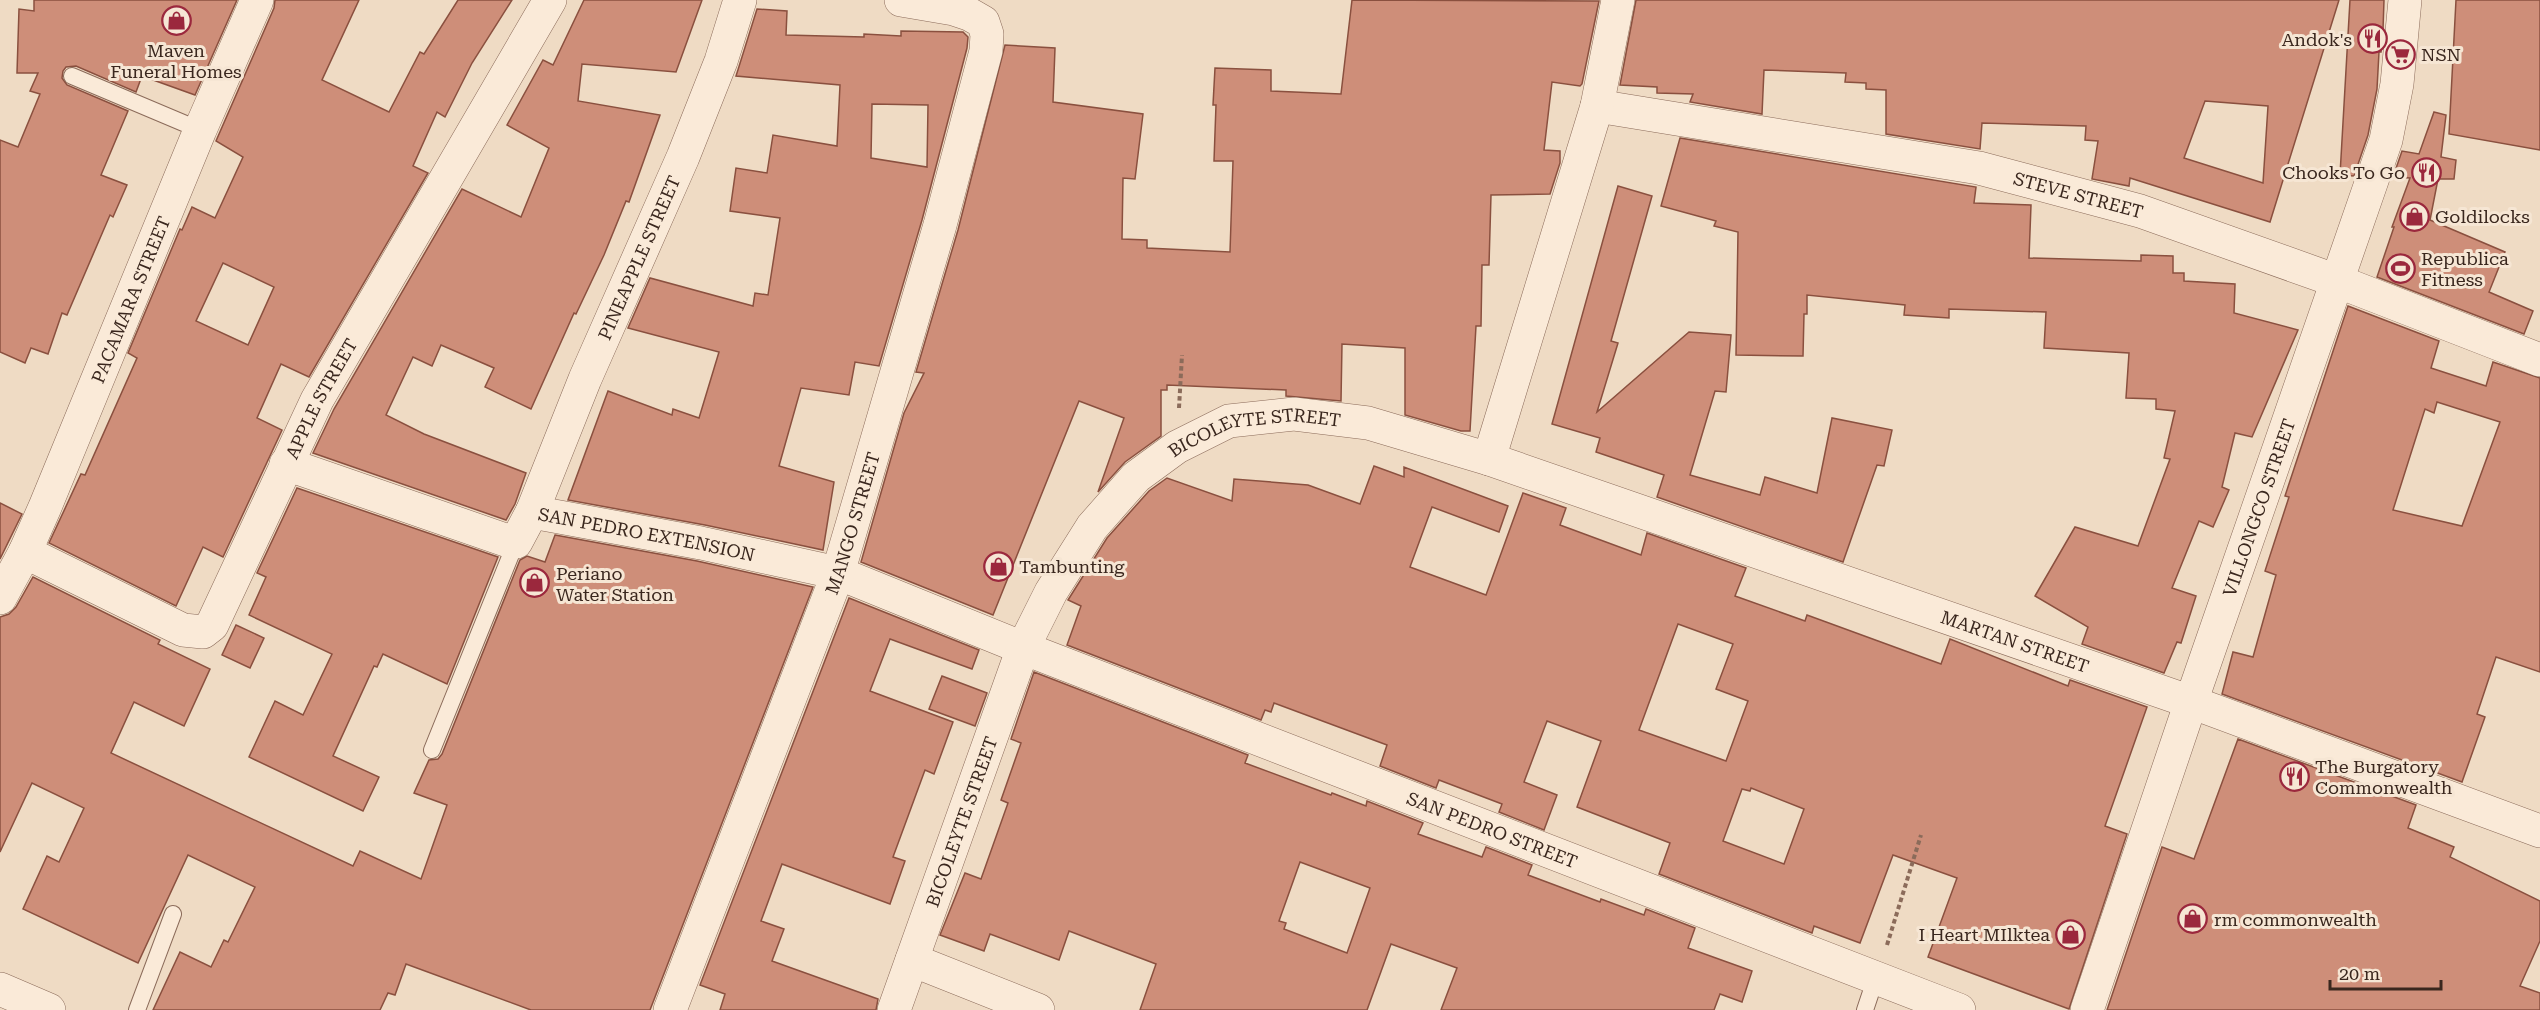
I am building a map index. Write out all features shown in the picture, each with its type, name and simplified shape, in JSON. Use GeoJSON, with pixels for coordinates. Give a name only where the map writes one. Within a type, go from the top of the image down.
{"type":"FeatureCollection","features":[{"type":"Feature","properties":{"kind":"street","name":"PACAMARA STREET"},"geometry":{"type":"LineString","coordinates":[[0,598],[25,552],[200,130],[257,0]]}},
{"type":"Feature","properties":{"kind":"street","name":"APPLE STREET"},"geometry":{"type":"LineString","coordinates":[[25,552],[183,630],[203,632],[212,625],[317,400],[350,339],[550,0]]}},
{"type":"Feature","properties":{"kind":"street","name":"PINEAPPLE STREET"},"geometry":{"type":"LineString","coordinates":[[532,512],[585,379],[683,157],[721,61],[740,0]]}},
{"type":"Feature","properties":{"kind":"street","name":"MANGO STREET"},"geometry":{"type":"LineString","coordinates":[[670,1010],[837,573],[940,225],[986,51],[987,34],[983,22],[954,9],[902,0]]}},
{"type":"Feature","properties":{"kind":"street"},"geometry":{"type":"LineString","coordinates":[[1489,459],[1597,106],[1618,0]]}},
{"type":"Feature","properties":{"kind":"street","name":"VILLONGCO STREET"},"geometry":{"type":"LineString","coordinates":[[2087,1010],[2190,702],[2386,140],[2397,84],[2405,0]]}},
{"type":"Feature","properties":{"kind":"street","name":"STEVE STREET"},"geometry":{"type":"LineString","coordinates":[[1597,106],[1979,168],[2140,211],[2337,280],[2540,360]]}},
{"type":"Feature","properties":{"kind":"street","name":"BICOLEYTE STREET"},"geometry":{"type":"LineString","coordinates":[[894,1010],[1023,648],[1051,592],[1092,527],[1136,477],[1177,447],[1229,421],[1294,414],[1368,423],[1489,459]]}},
{"type":"Feature","properties":{"kind":"street","name":"MARTAN STREET"},"geometry":{"type":"LineString","coordinates":[[1489,459],[2190,702],[2540,831]]}},
{"type":"Feature","properties":{"kind":"street","name":"SAN PEDRO EXTENSION"},"geometry":{"type":"LineString","coordinates":[[286,464],[516,542],[520,539],[532,512],[701,543],[837,573],[1023,648]]}},
{"type":"Feature","properties":{"kind":"street","name":"SAN PEDRO STREET"},"geometry":{"type":"LineString","coordinates":[[1023,648],[1959,1010]]}},
{"type":"Feature","properties":{"kind":"street"},"geometry":{"type":"LineString","coordinates":[[912,960],[1038,1010]]}},
{"type":"Feature","properties":{"kind":"street"},"geometry":{"type":"LineString","coordinates":[[0,988],[49,1010]]}},
{"type":"Feature","properties":{"kind":"lane"},"geometry":{"type":"LineString","coordinates":[[72,76],[200,130]]}},
{"type":"Feature","properties":{"kind":"lane"},"geometry":{"type":"LineString","coordinates":[[432,750],[516,542]]}},
{"type":"Feature","properties":{"kind":"lane"},"geometry":{"type":"LineString","coordinates":[[138,1010],[173,914]]}},
{"type":"Feature","properties":{"kind":"lane"},"geometry":{"type":"LineString","coordinates":[[1865,1010],[1876,977]]}},
{"type":"Feature","properties":{"kind":"path"},"geometry":{"type":"LineString","coordinates":[[1177,447],[1182,355]]}},
{"type":"Feature","properties":{"kind":"path"},"geometry":{"type":"LineString","coordinates":[[1876,977],[1921,835]]}},
{"type":"Feature","properties":{"kind":"building"},"geometry":{"type":"Polygon","coordinates":[[[34,0],[237,0],[195,95],[142,76],[136,92],[76,66],[66,67],[63,71],[62,78],[67,85],[128,111],[101,175],[127,185],[113,217],[110,215],[67,315],[62,313],[48,354],[31,348],[25,363],[0,352],[0,140],[18,147],[40,94],[30,91],[38,73],[17,73],[19,9],[34,11],[34,0]]]}},
{"type":"Feature","properties":{"kind":"building"},"geometry":{"type":"Polygon","coordinates":[[[275,0],[359,0],[322,80],[389,112],[420,52],[424,54],[458,0],[512,0],[472,63],[445,117],[437,112],[413,166],[428,173],[309,377],[281,364],[257,418],[282,430],[223,557],[203,547],[176,606],[49,543],[81,474],[85,475],[137,358],[128,353],[180,229],[182,230],[192,207],[215,218],[243,157],[216,141],[274,8],[275,0]],[[223,263],[196,321],[248,345],[274,287],[223,263]]]}},
{"type":"Feature","properties":{"kind":"building"},"geometry":{"type":"Polygon","coordinates":[[[584,0],[702,0],[676,72],[582,64],[578,101],[660,115],[629,202],[626,201],[604,255],[576,314],[574,313],[531,409],[485,387],[494,368],[441,345],[432,366],[413,357],[386,415],[424,434],[526,473],[515,504],[506,520],[313,453],[334,409],[462,189],[521,217],[549,148],[507,125],[543,60],[553,65],[584,0]]]}},
{"type":"Feature","properties":{"kind":"building"},"geometry":{"type":"Polygon","coordinates":[[[1352,0],[1599,1],[1582,84],[1580,86],[1552,82],[1544,150],[1560,151],[1560,163],[1550,194],[1491,195],[1489,265],[1482,265],[1481,326],[1476,326],[1470,431],[1461,431],[1405,415],[1405,348],[1342,344],[1341,401],[1286,396],[1286,390],[1167,385],[1167,390],[1161,390],[1161,436],[1125,462],[1098,492],[1124,418],[1079,401],[993,615],[861,562],[904,413],[924,373],[916,372],[958,230],[1005,45],[1055,48],[1053,102],[1143,114],[1135,179],[1123,178],[1122,239],[1147,240],[1147,248],[1230,252],[1233,161],[1214,161],[1215,68],[1271,70],[1271,91],[1341,94],[1352,0]]]}},
{"type":"Feature","properties":{"kind":"building"},"geometry":{"type":"Polygon","coordinates":[[[1636,0],[2339,0],[2270,222],[2130,178],[2129,186],[2092,179],[2098,141],[2085,140],[2086,126],[1982,123],[1980,149],[1886,134],[1886,90],[1866,89],[1866,83],[1845,82],[1846,73],[1764,70],[1762,114],[1690,102],[1693,94],[1657,93],[1657,87],[1620,85],[1636,0]],[[2205,101],[2184,158],[2263,183],[2268,106],[2205,101]]]}},
{"type":"Feature","properties":{"kind":"building"},"geometry":{"type":"Polygon","coordinates":[[[2350,0],[2384,0],[2377,89],[2368,135],[2354,176],[2340,175],[2350,0]]]}},
{"type":"Feature","properties":{"kind":"building"},"geometry":{"type":"Polygon","coordinates":[[[2456,0],[2540,0],[2540,150],[2449,134],[2456,0]]]}},
{"type":"Feature","properties":{"kind":"building"},"geometry":{"type":"Polygon","coordinates":[[[757,9],[787,11],[786,35],[901,36],[901,31],[963,32],[968,37],[922,220],[879,366],[855,362],[849,395],[801,388],[779,466],[834,482],[823,550],[705,525],[568,500],[608,391],[672,415],[673,409],[699,418],[719,352],[628,328],[650,278],[753,306],[755,293],[768,295],[780,218],[730,211],[736,168],[767,173],[773,135],[837,146],[840,85],[736,76],[757,9]],[[872,104],[871,158],[927,167],[928,105],[872,104]]]}},
{"type":"Feature","properties":{"kind":"building"},"geometry":{"type":"Polygon","coordinates":[[[2434,112],[2446,115],[2441,157],[2456,160],[2454,179],[2438,179],[2430,220],[2505,252],[2489,292],[2533,311],[2524,334],[2377,277],[2410,178],[2393,177],[2402,151],[2419,154],[2434,112]]]}},
{"type":"Feature","properties":{"kind":"building"},"geometry":{"type":"Polygon","coordinates":[[[1680,138],[1976,187],[1974,203],[2031,205],[2029,258],[2141,261],[2141,255],[2173,256],[2173,273],[2184,273],[2184,281],[2235,284],[2234,313],[2298,330],[2252,437],[2235,433],[2222,487],[2229,490],[2213,527],[2199,521],[2172,588],[2196,596],[2181,643],[2177,642],[2164,673],[2082,644],[2088,627],[2035,596],[2075,527],[2138,546],[2170,459],[2164,458],[2175,411],[2156,409],[2156,399],[2126,398],[2129,353],[2044,348],[2046,312],[1949,309],[1949,318],[1904,315],[1905,305],[1807,295],[1803,356],[1736,355],[1738,232],[1714,226],[1716,221],[1661,206],[1680,138]]]}},
{"type":"Feature","properties":{"kind":"building"},"geometry":{"type":"Polygon","coordinates":[[[1618,186],[1652,196],[1611,341],[1618,343],[1597,412],[1689,332],[1731,335],[1726,392],[1715,391],[1690,475],[1760,495],[1765,477],[1817,493],[1832,418],[1892,430],[1884,466],[1877,465],[1843,562],[1657,497],[1664,475],[1596,452],[1600,438],[1552,424],[1618,186]]]}},
{"type":"Feature","properties":{"kind":"building"},"geometry":{"type":"Polygon","coordinates":[[[2348,306],[2439,341],[2431,368],[2486,386],[2493,362],[2540,378],[2540,672],[2496,657],[2477,714],[2485,717],[2462,782],[2222,694],[2233,652],[2253,657],[2276,575],[2265,571],[2289,497],[2285,496],[2348,306]],[[2437,402],[2434,413],[2425,409],[2393,510],[2462,526],[2500,422],[2437,402]]]}},
{"type":"Feature","properties":{"kind":"building"},"geometry":{"type":"Polygon","coordinates":[[[1374,466],[1404,477],[1404,467],[1508,506],[1499,532],[1432,507],[1410,567],[1486,595],[1523,493],[1566,508],[1560,525],[1641,555],[1647,533],[1746,568],[1735,596],[1805,621],[1807,615],[1941,664],[1950,639],[2068,686],[2070,680],[2147,707],[2105,826],[2127,834],[2069,1009],[1928,957],[1957,878],[1893,855],[1860,943],[1814,926],[1812,933],[1659,874],[1670,843],[1577,807],[1601,741],[1547,721],[1524,782],[1557,795],[1544,830],[1499,812],[1502,804],[1439,780],[1436,788],[1380,766],[1387,745],[1274,703],[1271,712],[1265,710],[1261,720],[1067,645],[1081,606],[1068,600],[1107,538],[1149,491],[1167,478],[1232,501],[1234,479],[1308,485],[1360,504],[1374,466]],[[1678,624],[1639,730],[1726,761],[1748,701],[1716,689],[1733,644],[1678,624]],[[1751,788],[1750,791],[1742,789],[1723,841],[1784,864],[1804,809],[1751,788]]]}},
{"type":"Feature","properties":{"kind":"building"},"geometry":{"type":"Polygon","coordinates":[[[297,488],[498,557],[447,684],[383,654],[377,667],[374,666],[333,756],[379,777],[363,811],[249,757],[275,701],[303,715],[332,654],[249,615],[266,577],[257,573],[297,488]]]}},
{"type":"Feature","properties":{"kind":"building"},"geometry":{"type":"Polygon","coordinates":[[[0,503],[22,514],[0,559],[0,503]]]}},
{"type":"Feature","properties":{"kind":"building"},"geometry":{"type":"Polygon","coordinates":[[[555,535],[697,561],[813,587],[650,1010],[531,1010],[406,964],[395,995],[388,993],[380,1010],[153,1010],[180,952],[211,967],[224,940],[228,942],[255,887],[188,855],[138,963],[23,909],[47,856],[59,862],[84,808],[32,783],[0,852],[0,617],[9,614],[16,607],[33,577],[160,640],[158,644],[210,669],[184,726],[134,702],[111,753],[353,866],[360,851],[421,879],[447,805],[414,793],[429,760],[438,759],[442,754],[520,560],[527,556],[545,562],[555,535]]]}},
{"type":"Feature","properties":{"kind":"building"},"geometry":{"type":"Polygon","coordinates":[[[849,598],[979,650],[972,669],[890,639],[870,691],[953,722],[934,774],[925,770],[893,857],[905,861],[890,904],[782,864],[761,921],[784,929],[772,961],[878,999],[876,1010],[720,1010],[725,994],[700,985],[849,598]]]}},
{"type":"Feature","properties":{"kind":"building"},"geometry":{"type":"Polygon","coordinates":[[[236,625],[264,638],[250,668],[222,655],[236,625]]]}},
{"type":"Feature","properties":{"kind":"building"},"geometry":{"type":"Polygon","coordinates":[[[1034,672],[1248,755],[1245,763],[1366,806],[1367,801],[1423,823],[1418,834],[1482,857],[1486,847],[1532,865],[1528,875],[1600,902],[1601,899],[1644,915],[1646,909],[1695,928],[1688,948],[1752,971],[1742,1002],[1720,994],[1714,1010],[1441,1010],[1457,968],[1391,944],[1367,1010],[1140,1010],[1156,964],[1069,931],[1059,960],[990,934],[984,951],[940,935],[965,873],[981,879],[1008,803],[1001,800],[1021,743],[1011,739],[1034,672]],[[1300,862],[1279,921],[1286,923],[1284,929],[1347,953],[1370,888],[1300,862]]]}},
{"type":"Feature","properties":{"kind":"building"},"geometry":{"type":"Polygon","coordinates":[[[942,676],[987,693],[975,726],[929,709],[942,676]]]}},
{"type":"Feature","properties":{"kind":"building"},"geometry":{"type":"Polygon","coordinates":[[[2238,739],[2416,805],[2408,828],[2454,847],[2450,857],[2540,901],[2540,941],[2520,986],[2540,993],[2540,1010],[2107,1010],[2162,847],[2194,859],[2238,739]]]}},
{"type":"Feature","properties":{"kind":"place","name":"Maven Funeral Homes"},"geometry":{"type":"Point","coordinates":[176,21]}},
{"type":"Feature","properties":{"kind":"place","name":"Andok's"},"geometry":{"type":"Point","coordinates":[2373,39]}},
{"type":"Feature","properties":{"kind":"place","name":"NSN"},"geometry":{"type":"Point","coordinates":[2400,54]}},
{"type":"Feature","properties":{"kind":"place","name":"Chooks To Go"},"geometry":{"type":"Point","coordinates":[2426,172]}},
{"type":"Feature","properties":{"kind":"place","name":"Goldilocks"},"geometry":{"type":"Point","coordinates":[2414,216]}},
{"type":"Feature","properties":{"kind":"place","name":"Republica Fitness"},"geometry":{"type":"Point","coordinates":[2400,268]}},
{"type":"Feature","properties":{"kind":"place","name":"Tambunting"},"geometry":{"type":"Point","coordinates":[998,566]}},
{"type":"Feature","properties":{"kind":"place","name":"Periano Water Station"},"geometry":{"type":"Point","coordinates":[535,583]}},
{"type":"Feature","properties":{"kind":"place","name":"The Burgatory Commonwealth"},"geometry":{"type":"Point","coordinates":[2294,776]}},
{"type":"Feature","properties":{"kind":"place","name":"rm commonwealth"},"geometry":{"type":"Point","coordinates":[2193,919]}},
{"type":"Feature","properties":{"kind":"place","name":"I Heart MIlktea"},"geometry":{"type":"Point","coordinates":[2071,934]}}]}
